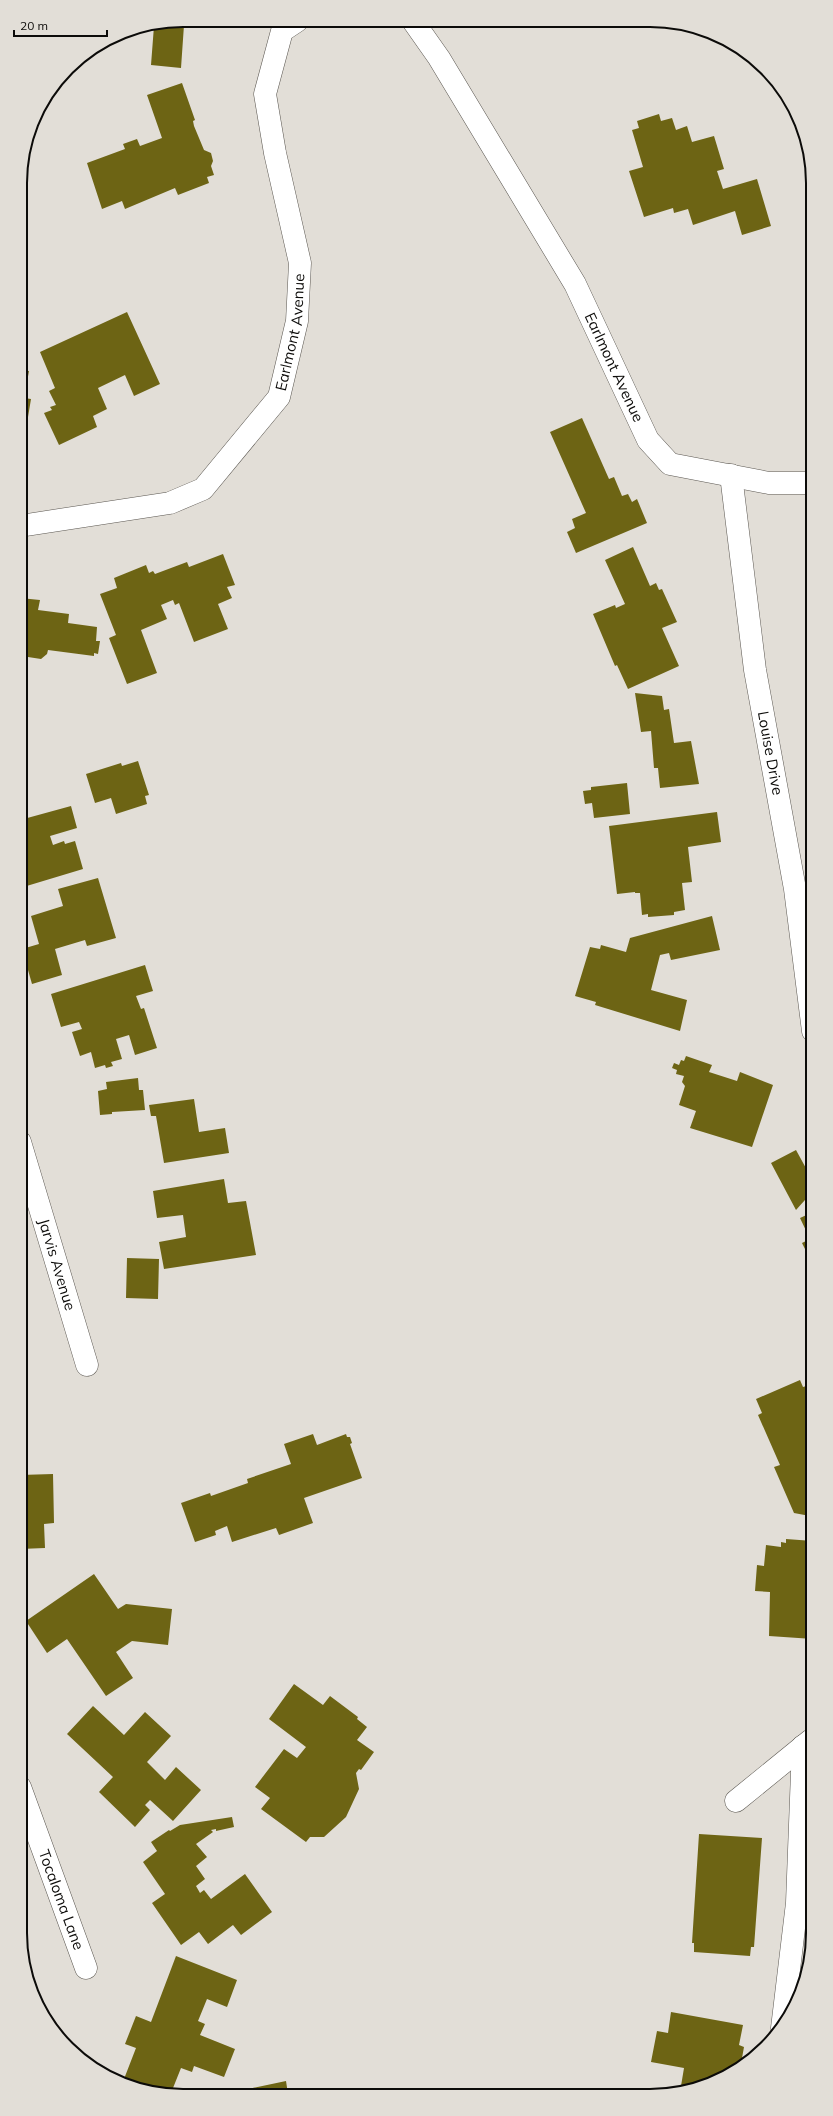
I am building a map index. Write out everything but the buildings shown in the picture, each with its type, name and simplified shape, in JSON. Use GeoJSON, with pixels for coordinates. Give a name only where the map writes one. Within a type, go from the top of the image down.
{"type":"FeatureCollection","features":[{"type":"Feature","properties":{"kind":"street","name":"Earlmont Avenue"},"geometry":{"type":"LineString","coordinates":[[27,525],[108,514],[170,503],[203,489],[279,397],[297,321],[300,263],[275,152],[265,94],[282,31],[288,27]]}},
{"type":"Feature","properties":{"kind":"street","name":"Earlmont Avenue"},"geometry":{"type":"LineString","coordinates":[[417,27],[439,58],[575,284],[648,440],[670,464],[769,483],[806,483]]}},
{"type":"Feature","properties":{"kind":"street","name":"Louise Drive"},"geometry":{"type":"LineString","coordinates":[[731,475],[755,670],[795,889],[806,976]]}},
{"type":"Feature","properties":{"kind":"street","name":"Jarvis Avenue"},"geometry":{"type":"LineString","coordinates":[[27,1165],[87,1364]]}},
{"type":"Feature","properties":{"kind":"street"},"geometry":{"type":"LineString","coordinates":[[736,1801],[806,1745]]}},
{"type":"Feature","properties":{"kind":"street"},"geometry":{"type":"LineString","coordinates":[[784,2013],[797,1903],[806,1772]]}},
{"type":"Feature","properties":{"kind":"street","name":"Tocaloma Lane"},"geometry":{"type":"LineString","coordinates":[[27,1806],[86,1968]]}}]}
